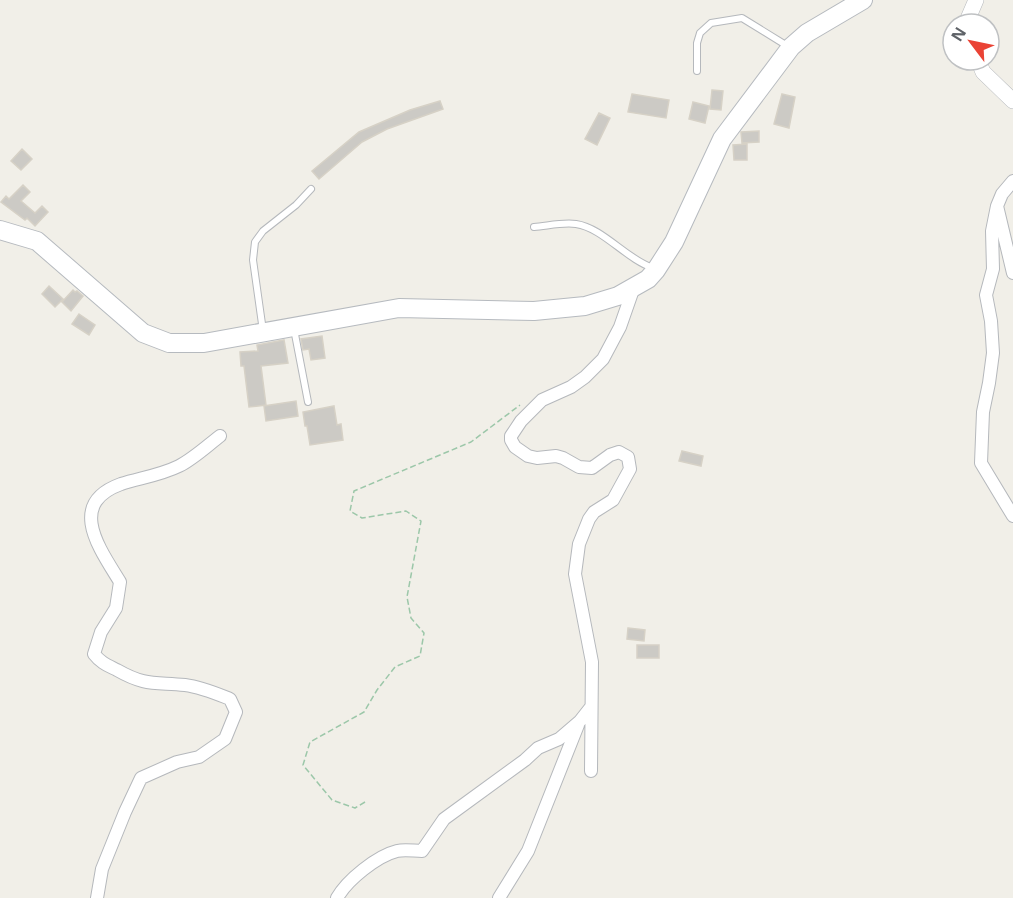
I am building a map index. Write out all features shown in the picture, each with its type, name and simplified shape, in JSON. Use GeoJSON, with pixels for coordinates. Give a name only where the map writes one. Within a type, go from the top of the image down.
{"type":"FeatureCollection","features":[{"type":"Feature","properties":{"kind":"main road"},"geometry":{"type":"LineString","coordinates":[[0,230],[37,241],[143,333],[169,343],[204,343],[399,308],[534,310],[585,306],[618,296],[648,279],[675,242],[722,139],[791,48],[807,33],[862,0]]}},
{"type":"Feature","properties":{"kind":"street"},"geometry":{"type":"LineString","coordinates":[[983,72],[1013,101]]}},
{"type":"Feature","properties":{"kind":"street"},"geometry":{"type":"LineString","coordinates":[[1013,181],[1002,194],[992,231],[993,269],[986,295],[991,321],[993,353],[990,383],[983,412],[981,463],[1013,516]]}},
{"type":"Feature","properties":{"kind":"street"},"geometry":{"type":"LineString","coordinates":[[997,206],[1013,273]]}},
{"type":"Feature","properties":{"kind":"street"},"geometry":{"type":"LineString","coordinates":[[591,771],[592,662],[575,574],[579,544],[589,519],[594,512],[613,500],[630,469],[628,457],[619,452],[610,455],[592,468],[579,467],[556,456],[537,458],[528,456],[515,447],[511,436],[521,421],[542,400],[571,387],[603,359],[621,327],[634,287]]}},
{"type":"Feature","properties":{"kind":"street"},"geometry":{"type":"LineString","coordinates":[[98,898],[102,869],[141,778],[177,762],[199,757],[225,739],[236,712],[230,699],[204,688],[152,684],[129,678],[101,663],[94,654],[101,632],[116,608],[120,582],[97,543],[91,525],[92,507],[101,494],[120,485],[180,466],[220,436]]}},
{"type":"Feature","properties":{"kind":"street"},"geometry":{"type":"LineString","coordinates":[[338,898],[342,890],[362,870],[397,851],[422,850],[444,819],[538,748],[559,739],[580,721],[591,707]]}},
{"type":"Feature","properties":{"kind":"street"},"geometry":{"type":"LineString","coordinates":[[499,898],[528,851],[580,721]]}},
{"type":"Feature","properties":{"kind":"lane"},"geometry":{"type":"LineString","coordinates":[[697,71],[697,42],[700,33],[711,23],[741,18],[791,48]]}},
{"type":"Feature","properties":{"kind":"lane"},"geometry":{"type":"LineString","coordinates":[[263,332],[253,261],[255,242],[262,231],[296,205],[310,189]]}},
{"type":"Feature","properties":{"kind":"lane"},"geometry":{"type":"LineString","coordinates":[[534,227],[576,224],[592,230],[642,264],[656,270]]}},
{"type":"Feature","properties":{"kind":"lane"},"geometry":{"type":"LineString","coordinates":[[294,327],[308,402]]}},
{"type":"Feature","properties":{"kind":"path"},"geometry":{"type":"LineString","coordinates":[[365,802],[355,808],[332,800],[303,765],[310,742],[364,712],[395,667],[420,656],[424,633],[411,618],[407,597],[421,521],[406,511],[362,518],[350,510],[354,491],[471,442],[519,405]]}},
{"type":"Feature","properties":{"kind":"building"},"geometry":{"type":"Polygon","coordinates":[[[712,90],[723,91],[721,110],[710,109],[712,90]]]}},
{"type":"Feature","properties":{"kind":"building"},"geometry":{"type":"Polygon","coordinates":[[[632,94],[669,100],[666,118],[628,112],[632,94]]]}},
{"type":"Feature","properties":{"kind":"building"},"geometry":{"type":"Polygon","coordinates":[[[782,94],[795,97],[789,128],[774,124],[782,94]]]}},
{"type":"Feature","properties":{"kind":"building"},"geometry":{"type":"Polygon","coordinates":[[[440,101],[443,109],[387,129],[362,142],[319,179],[312,171],[359,132],[410,110],[440,101]]]}},
{"type":"Feature","properties":{"kind":"building"},"geometry":{"type":"Polygon","coordinates":[[[693,102],[709,106],[705,123],[689,119],[693,102]]]}},
{"type":"Feature","properties":{"kind":"building"},"geometry":{"type":"Polygon","coordinates":[[[599,113],[610,118],[597,145],[585,139],[599,113]]]}},
{"type":"Feature","properties":{"kind":"building"},"geometry":{"type":"Polygon","coordinates":[[[759,131],[759,142],[742,143],[741,132],[759,131]]]}},
{"type":"Feature","properties":{"kind":"building"},"geometry":{"type":"Polygon","coordinates":[[[747,144],[747,160],[734,160],[733,145],[747,144]]]}},
{"type":"Feature","properties":{"kind":"building"},"geometry":{"type":"Polygon","coordinates":[[[22,149],[32,159],[21,170],[11,161],[22,149]]]}},
{"type":"Feature","properties":{"kind":"building"},"geometry":{"type":"Polygon","coordinates":[[[23,185],[30,192],[21,201],[35,213],[42,206],[48,212],[35,226],[27,218],[25,220],[1,202],[6,196],[9,199],[23,185]]]}},
{"type":"Feature","properties":{"kind":"building"},"geometry":{"type":"Polygon","coordinates":[[[49,286],[63,299],[55,307],[42,294],[49,286]]]}},
{"type":"Feature","properties":{"kind":"building"},"geometry":{"type":"Polygon","coordinates":[[[73,290],[83,296],[71,311],[62,302],[73,290]]]}},
{"type":"Feature","properties":{"kind":"building"},"geometry":{"type":"Polygon","coordinates":[[[79,314],[95,325],[89,335],[72,324],[79,314]]]}},
{"type":"Feature","properties":{"kind":"building"},"geometry":{"type":"Polygon","coordinates":[[[322,336],[325,358],[311,360],[309,349],[303,350],[301,339],[322,336]]]}},
{"type":"Feature","properties":{"kind":"building"},"geometry":{"type":"Polygon","coordinates":[[[284,340],[288,363],[261,366],[266,405],[249,407],[240,352],[258,351],[257,345],[284,340]]]}},
{"type":"Feature","properties":{"kind":"building"},"geometry":{"type":"Polygon","coordinates":[[[296,401],[298,416],[266,421],[264,406],[296,401]]]}},
{"type":"Feature","properties":{"kind":"building"},"geometry":{"type":"Polygon","coordinates":[[[334,406],[337,425],[341,424],[343,440],[310,445],[303,412],[334,406]]]}},
{"type":"Feature","properties":{"kind":"building"},"geometry":{"type":"Polygon","coordinates":[[[682,451],[703,456],[701,466],[679,461],[682,451]]]}},
{"type":"Feature","properties":{"kind":"building"},"geometry":{"type":"Polygon","coordinates":[[[628,628],[645,630],[644,641],[627,639],[628,628]]]}},
{"type":"Feature","properties":{"kind":"building"},"geometry":{"type":"Polygon","coordinates":[[[637,645],[659,645],[659,658],[637,658],[637,645]]]}}]}
